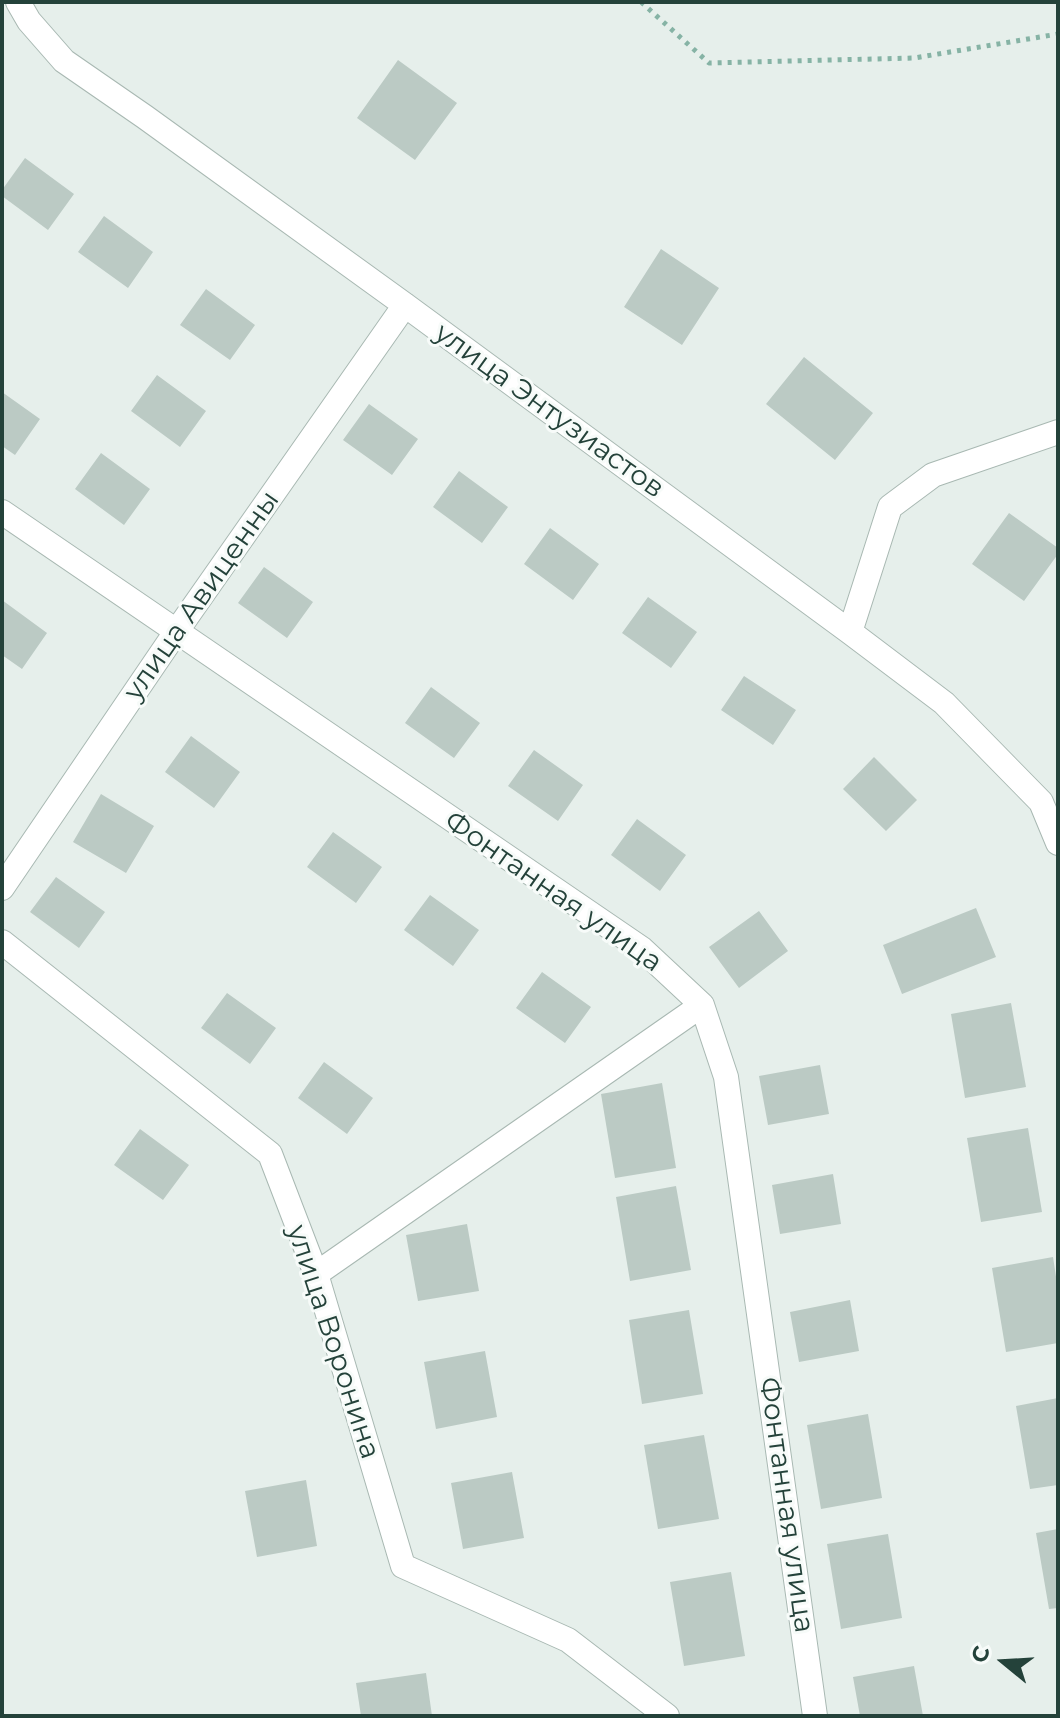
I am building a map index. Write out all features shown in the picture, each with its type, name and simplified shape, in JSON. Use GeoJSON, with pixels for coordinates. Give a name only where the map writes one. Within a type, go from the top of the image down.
{"type":"FeatureCollection","features":[{"type":"Feature","properties":{"kind":"street","name":"улица Энтузиастов"},"geometry":{"type":"LineString","coordinates":[[18,2],[29,21],[64,61],[405,305],[944,703],[1041,802],[1058,843]]}},
{"type":"Feature","properties":{"kind":"street","name":"улица Авиценны"},"geometry":{"type":"LineString","coordinates":[[2,888],[176,632],[405,305]]}},
{"type":"Feature","properties":{"kind":"street"},"geometry":{"type":"LineString","coordinates":[[850,632],[890,507],[933,475],[1058,432]]}},
{"type":"Feature","properties":{"kind":"street","name":"Фонтанная улица"},"geometry":{"type":"LineString","coordinates":[[2,512],[642,949],[702,1005],[726,1077],[815,1716]]}},
{"type":"Feature","properties":{"kind":"street","name":"улица Воронина"},"geometry":{"type":"LineString","coordinates":[[2,942],[270,1154],[316,1274],[403,1566],[568,1640],[667,1716]]}},
{"type":"Feature","properties":{"kind":"street"},"geometry":{"type":"LineString","coordinates":[[316,1274],[702,1005]]}},
{"type":"Feature","properties":{"kind":"path"},"geometry":{"type":"LineString","coordinates":[[641,2],[709,63],[914,58],[1058,34]]}},
{"type":"Feature","properties":{"kind":"building"},"geometry":{"type":"Polygon","coordinates":[[[398,60],[457,103],[415,160],[357,118],[398,60]]]}},
{"type":"Feature","properties":{"kind":"building"},"geometry":{"type":"Polygon","coordinates":[[[25,158],[74,194],[48,230],[2,196],[2,190],[25,158]]]}},
{"type":"Feature","properties":{"kind":"building"},"geometry":{"type":"Polygon","coordinates":[[[104,216],[153,252],[128,288],[78,252],[104,216]]]}},
{"type":"Feature","properties":{"kind":"building"},"geometry":{"type":"Polygon","coordinates":[[[661,249],[719,288],[682,345],[624,307],[661,249]]]}},
{"type":"Feature","properties":{"kind":"building"},"geometry":{"type":"Polygon","coordinates":[[[206,289],[255,325],[230,360],[180,325],[206,289]]]}},
{"type":"Feature","properties":{"kind":"building"},"geometry":{"type":"Polygon","coordinates":[[[804,357],[873,413],[835,460],[766,404],[804,357]]]}},
{"type":"Feature","properties":{"kind":"building"},"geometry":{"type":"Polygon","coordinates":[[[157,375],[206,411],[180,447],[131,411],[157,375]]]}},
{"type":"Feature","properties":{"kind":"building"},"geometry":{"type":"Polygon","coordinates":[[[2,392],[40,419],[15,455],[2,446],[2,392]]]}},
{"type":"Feature","properties":{"kind":"building"},"geometry":{"type":"Polygon","coordinates":[[[369,404],[418,439],[392,475],[343,440],[369,404]]]}},
{"type":"Feature","properties":{"kind":"building"},"geometry":{"type":"Polygon","coordinates":[[[101,453],[150,489],[124,525],[75,489],[101,453]]]}},
{"type":"Feature","properties":{"kind":"building"},"geometry":{"type":"Polygon","coordinates":[[[459,471],[508,507],[482,543],[433,507],[459,471]]]}},
{"type":"Feature","properties":{"kind":"building"},"geometry":{"type":"Polygon","coordinates":[[[1009,513],[1058,548],[1058,554],[1024,601],[972,564],[1009,513]]]}},
{"type":"Feature","properties":{"kind":"building"},"geometry":{"type":"Polygon","coordinates":[[[550,528],[599,564],[573,600],[524,564],[550,528]]]}},
{"type":"Feature","properties":{"kind":"building"},"geometry":{"type":"Polygon","coordinates":[[[264,567],[313,602],[287,638],[238,603],[264,567]]]}},
{"type":"Feature","properties":{"kind":"building"},"geometry":{"type":"Polygon","coordinates":[[[648,597],[697,632],[671,668],[622,633],[648,597]]]}},
{"type":"Feature","properties":{"kind":"building"},"geometry":{"type":"Polygon","coordinates":[[[2,600],[47,633],[22,669],[2,655],[2,600]]]}},
{"type":"Feature","properties":{"kind":"building"},"geometry":{"type":"Polygon","coordinates":[[[744,676],[796,710],[773,745],[721,710],[744,676]]]}},
{"type":"Feature","properties":{"kind":"building"},"geometry":{"type":"Polygon","coordinates":[[[431,687],[480,723],[454,758],[405,723],[431,687]]]}},
{"type":"Feature","properties":{"kind":"building"},"geometry":{"type":"Polygon","coordinates":[[[191,736],[240,772],[214,808],[165,772],[191,736]]]}},
{"type":"Feature","properties":{"kind":"building"},"geometry":{"type":"Polygon","coordinates":[[[534,750],[583,785],[558,821],[508,786],[534,750]]]}},
{"type":"Feature","properties":{"kind":"building"},"geometry":{"type":"Polygon","coordinates":[[[874,757],[917,800],[886,831],[843,789],[874,757]]]}},
{"type":"Feature","properties":{"kind":"building"},"geometry":{"type":"Polygon","coordinates":[[[101,794],[154,826],[126,873],[73,842],[101,794]]]}},
{"type":"Feature","properties":{"kind":"building"},"geometry":{"type":"Polygon","coordinates":[[[637,819],[686,855],[660,891],[611,855],[637,819]]]}},
{"type":"Feature","properties":{"kind":"building"},"geometry":{"type":"Polygon","coordinates":[[[333,832],[382,867],[356,903],[307,867],[333,832]]]}},
{"type":"Feature","properties":{"kind":"building"},"geometry":{"type":"Polygon","coordinates":[[[56,877],[105,912],[79,948],[30,912],[56,877]]]}},
{"type":"Feature","properties":{"kind":"building"},"geometry":{"type":"Polygon","coordinates":[[[430,895],[479,930],[453,966],[404,930],[430,895]]]}},
{"type":"Feature","properties":{"kind":"building"},"geometry":{"type":"Polygon","coordinates":[[[976,908],[996,957],[902,994],[883,945],[976,908]]]}},
{"type":"Feature","properties":{"kind":"building"},"geometry":{"type":"Polygon","coordinates":[[[759,911],[788,951],[739,988],[709,947],[759,911]]]}},
{"type":"Feature","properties":{"kind":"building"},"geometry":{"type":"Polygon","coordinates":[[[542,972],[591,1007],[565,1043],[516,1008],[542,972]]]}},
{"type":"Feature","properties":{"kind":"building"},"geometry":{"type":"Polygon","coordinates":[[[227,993],[276,1028],[250,1064],[201,1028],[227,993]]]}},
{"type":"Feature","properties":{"kind":"building"},"geometry":{"type":"Polygon","coordinates":[[[1011,1003],[1026,1087],[965,1098],[951,1014],[1011,1003]]]}},
{"type":"Feature","properties":{"kind":"building"},"geometry":{"type":"Polygon","coordinates":[[[324,1062],[373,1098],[347,1134],[298,1098],[324,1062]]]}},
{"type":"Feature","properties":{"kind":"building"},"geometry":{"type":"Polygon","coordinates":[[[820,1065],[829,1114],[768,1125],[759,1076],[820,1065]]]}},
{"type":"Feature","properties":{"kind":"building"},"geometry":{"type":"Polygon","coordinates":[[[662,1083],[676,1168],[615,1178],[601,1094],[662,1083]]]}},
{"type":"Feature","properties":{"kind":"building"},"geometry":{"type":"Polygon","coordinates":[[[1028,1128],[1042,1212],[981,1222],[967,1138],[1028,1128]]]}},
{"type":"Feature","properties":{"kind":"building"},"geometry":{"type":"Polygon","coordinates":[[[140,1129],[189,1165],[163,1200],[114,1165],[140,1129]]]}},
{"type":"Feature","properties":{"kind":"building"},"geometry":{"type":"Polygon","coordinates":[[[833,1174],[841,1224],[780,1234],[772,1185],[833,1174]]]}},
{"type":"Feature","properties":{"kind":"building"},"geometry":{"type":"Polygon","coordinates":[[[676,1186],[691,1270],[630,1281],[616,1197],[676,1186]]]}},
{"type":"Feature","properties":{"kind":"building"},"geometry":{"type":"Polygon","coordinates":[[[467,1224],[479,1291],[418,1301],[406,1235],[467,1224]]]}},
{"type":"Feature","properties":{"kind":"building"},"geometry":{"type":"Polygon","coordinates":[[[1053,1257],[1058,1290],[1058,1343],[1006,1352],[992,1268],[1053,1257]]]}},
{"type":"Feature","properties":{"kind":"building"},"geometry":{"type":"Polygon","coordinates":[[[850,1300],[859,1351],[799,1362],[790,1312],[850,1300]]]}},
{"type":"Feature","properties":{"kind":"building"},"geometry":{"type":"Polygon","coordinates":[[[689,1310],[703,1394],[642,1404],[629,1320],[689,1310]]]}},
{"type":"Feature","properties":{"kind":"building"},"geometry":{"type":"Polygon","coordinates":[[[485,1351],[497,1417],[436,1429],[424,1362],[485,1351]]]}},
{"type":"Feature","properties":{"kind":"building"},"geometry":{"type":"Polygon","coordinates":[[[1058,1398],[1058,1485],[1030,1489],[1016,1406],[1058,1398]]]}},
{"type":"Feature","properties":{"kind":"building"},"geometry":{"type":"Polygon","coordinates":[[[868,1414],[882,1498],[821,1509],[807,1425],[868,1414]]]}},
{"type":"Feature","properties":{"kind":"building"},"geometry":{"type":"Polygon","coordinates":[[[704,1435],[719,1519],[658,1529],[644,1445],[704,1435]]]}},
{"type":"Feature","properties":{"kind":"building"},"geometry":{"type":"Polygon","coordinates":[[[512,1472],[524,1538],[463,1549],[451,1483],[512,1472]]]}},
{"type":"Feature","properties":{"kind":"building"},"geometry":{"type":"Polygon","coordinates":[[[306,1480],[317,1546],[257,1557],[245,1491],[306,1480]]]}},
{"type":"Feature","properties":{"kind":"building"},"geometry":{"type":"Polygon","coordinates":[[[1058,1529],[1058,1608],[1049,1609],[1036,1533],[1058,1529]]]}},
{"type":"Feature","properties":{"kind":"building"},"geometry":{"type":"Polygon","coordinates":[[[888,1534],[902,1618],[841,1629],[827,1544],[888,1534]]]}},
{"type":"Feature","properties":{"kind":"building"},"geometry":{"type":"Polygon","coordinates":[[[731,1572],[745,1656],[684,1666],[670,1582],[731,1572]]]}},
{"type":"Feature","properties":{"kind":"building"},"geometry":{"type":"Polygon","coordinates":[[[914,1666],[923,1716],[860,1716],[853,1677],[914,1666]]]}},
{"type":"Feature","properties":{"kind":"building"},"geometry":{"type":"Polygon","coordinates":[[[426,1673],[432,1716],[361,1716],[356,1683],[426,1673]]]}}]}
